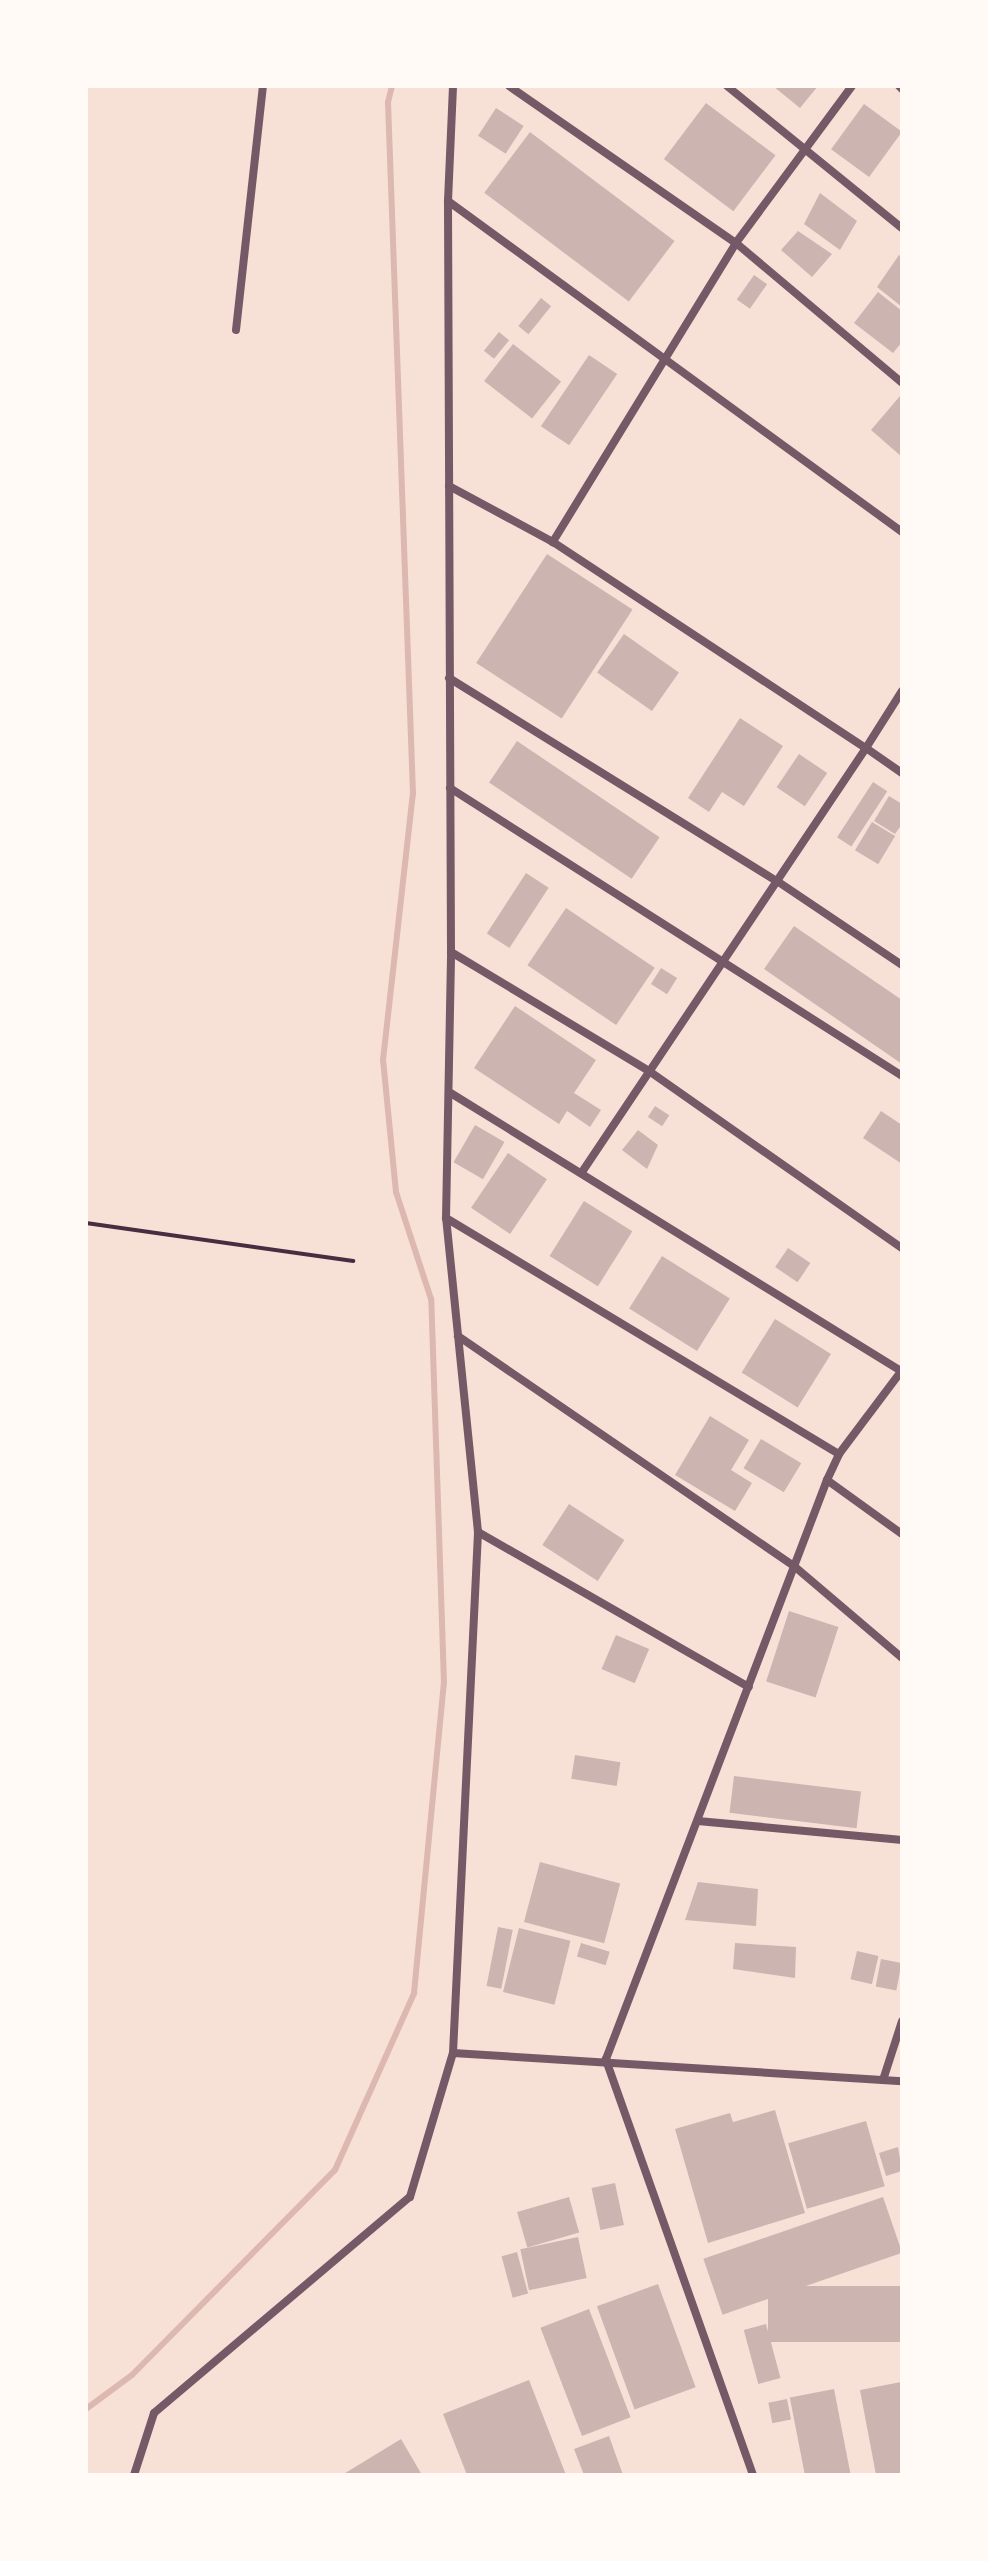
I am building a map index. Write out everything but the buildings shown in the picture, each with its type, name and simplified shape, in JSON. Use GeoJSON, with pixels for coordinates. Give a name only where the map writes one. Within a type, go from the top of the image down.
{"type":"FeatureCollection","features":[{"type":"Feature","properties":{"kind":"street"},"geometry":{"type":"LineString","coordinates":[[236,330],[263,86]]}},
{"type":"Feature","properties":{"kind":"street"},"geometry":{"type":"LineString","coordinates":[[134,2475],[154,2413],[410,2197],[453,2053],[478,1532],[446,1218],[451,952],[448,201],[453,86]]}},
{"type":"Feature","properties":{"kind":"street"},"geometry":{"type":"LineString","coordinates":[[509,86],[736,243],[902,383]]}},
{"type":"Feature","properties":{"kind":"street"},"geometry":{"type":"LineString","coordinates":[[727,86],[902,228]]}},
{"type":"Feature","properties":{"kind":"street"},"geometry":{"type":"LineString","coordinates":[[553,542],[736,243],[852,86]]}},
{"type":"Feature","properties":{"kind":"street"},"geometry":{"type":"LineString","coordinates":[[448,201],[902,532]]}},
{"type":"Feature","properties":{"kind":"street"},"geometry":{"type":"LineString","coordinates":[[449,486],[553,542],[902,773]]}},
{"type":"Feature","properties":{"kind":"street"},"geometry":{"type":"LineString","coordinates":[[449,678],[777,881],[902,965]]}},
{"type":"Feature","properties":{"kind":"street"},"geometry":{"type":"LineString","coordinates":[[582,1172],[726,960],[902,691]]}},
{"type":"Feature","properties":{"kind":"street"},"geometry":{"type":"LineString","coordinates":[[450,788],[726,960],[902,1076]]}},
{"type":"Feature","properties":{"kind":"street"},"geometry":{"type":"LineString","coordinates":[[451,952],[649,1071],[902,1248]]}},
{"type":"Feature","properties":{"kind":"street"},"geometry":{"type":"LineString","coordinates":[[449,1092],[902,1370],[839,1454],[827,1480],[606,2059],[753,2475]]}},
{"type":"Feature","properties":{"kind":"street"},"geometry":{"type":"LineString","coordinates":[[446,1218],[839,1454]]}},
{"type":"Feature","properties":{"kind":"street"},"geometry":{"type":"LineString","coordinates":[[458,1336],[794,1566],[902,1658]]}},
{"type":"Feature","properties":{"kind":"street"},"geometry":{"type":"LineString","coordinates":[[827,1480],[902,1534]]}},
{"type":"Feature","properties":{"kind":"street"},"geometry":{"type":"LineString","coordinates":[[478,1532],[749,1687]]}},
{"type":"Feature","properties":{"kind":"street"},"geometry":{"type":"LineString","coordinates":[[698,1821],[902,1840]]}},
{"type":"Feature","properties":{"kind":"street"},"geometry":{"type":"LineString","coordinates":[[883,2080],[902,2021]]}},
{"type":"Feature","properties":{"kind":"street"},"geometry":{"type":"LineString","coordinates":[[453,2053],[606,2059],[902,2081]]}},
{"type":"Feature","properties":{"kind":"path"},"geometry":{"type":"LineString","coordinates":[[86,1223],[353,1261]]}},
{"type":"Feature","properties":{"kind":"waterway"},"geometry":{"type":"LineString","coordinates":[[86,2409],[132,2375],[335,2170],[414,1993],[444,1683],[431,1299],[396,1192],[383,1060],[413,794],[388,102],[392,86]]}}]}
